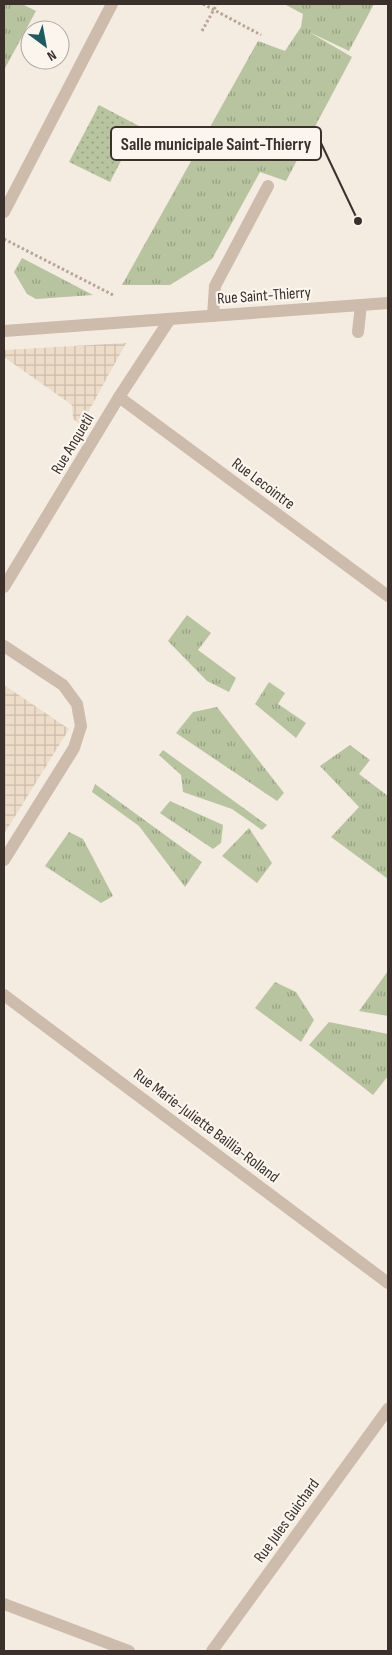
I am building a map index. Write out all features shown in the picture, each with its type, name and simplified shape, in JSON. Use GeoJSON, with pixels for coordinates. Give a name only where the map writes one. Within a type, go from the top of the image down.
{"type":"FeatureCollection","features":[{"type":"Feature","properties":{"kind":"street"},"geometry":{"type":"LineString","coordinates":[[4,212],[112,4]]}},
{"type":"Feature","properties":{"kind":"street"},"geometry":{"type":"LineString","coordinates":[[213,316],[215,286],[268,186]]}},
{"type":"Feature","properties":{"kind":"street","name":"Rue Saint-Thierry"},"geometry":{"type":"LineString","coordinates":[[4,331],[388,303]]}},
{"type":"Feature","properties":{"kind":"street"},"geometry":{"type":"LineString","coordinates":[[358,332],[361,305]]}},
{"type":"Feature","properties":{"kind":"street","name":"Rue Anquetil"},"geometry":{"type":"LineString","coordinates":[[4,587],[170,319]]}},
{"type":"Feature","properties":{"kind":"street","name":"Rue Lecointre"},"geometry":{"type":"LineString","coordinates":[[120,397],[388,596]]}},
{"type":"Feature","properties":{"kind":"street"},"geometry":{"type":"LineString","coordinates":[[4,646],[63,685],[76,704],[82,726],[74,748],[4,860]]}},
{"type":"Feature","properties":{"kind":"street","name":"Rue Marie-Juliette Baillia-Rolland"},"geometry":{"type":"LineString","coordinates":[[4,995],[388,1283]]}},
{"type":"Feature","properties":{"kind":"street","name":"Rue Jules Guichard"},"geometry":{"type":"LineString","coordinates":[[212,1651],[388,1409]]}},
{"type":"Feature","properties":{"kind":"street"},"geometry":{"type":"LineString","coordinates":[[4,1604],[128,1651]]}},
{"type":"Feature","properties":{"kind":"path"},"geometry":{"type":"LineString","coordinates":[[203,4],[261,35]]}},
{"type":"Feature","properties":{"kind":"path"},"geometry":{"type":"LineString","coordinates":[[202,31],[216,4]]}},
{"type":"Feature","properties":{"kind":"path"},"geometry":{"type":"LineString","coordinates":[[4,239],[118,297]]}},
{"type":"Feature","properties":{"kind":"green space"},"geometry":{"type":"Polygon","coordinates":[[[4,4],[22,4],[36,11],[31,20],[20,20],[20,40],[4,70],[4,4]]]}},
{"type":"Feature","properties":{"kind":"green space"},"geometry":{"type":"Polygon","coordinates":[[[284,4],[374,4],[349,51],[309,32],[352,57],[286,181],[260,172],[212,259],[170,285],[122,285],[258,41],[285,51],[301,27],[303,14],[284,4]]]}},
{"type":"Feature","properties":{"kind":"green space"},"geometry":{"type":"Polygon","coordinates":[[[99,105],[139,126],[110,182],[69,162],[99,105]]]}},
{"type":"Feature","properties":{"kind":"green space"},"geometry":{"type":"Polygon","coordinates":[[[22,258],[93,295],[36,299],[27,294],[14,272],[22,258]]]}},
{"type":"Feature","properties":{"kind":"green space"},"geometry":{"type":"Polygon","coordinates":[[[187,615],[211,633],[198,650],[236,678],[229,692],[207,681],[168,641],[187,615]]]}},
{"type":"Feature","properties":{"kind":"green space"},"geometry":{"type":"Polygon","coordinates":[[[269,682],[285,693],[278,704],[306,723],[296,738],[255,704],[269,682]]]}},
{"type":"Feature","properties":{"kind":"green space"},"geometry":{"type":"Polygon","coordinates":[[[217,707],[284,793],[277,801],[176,733],[193,712],[217,707]]]}},
{"type":"Feature","properties":{"kind":"green space"},"geometry":{"type":"Polygon","coordinates":[[[350,745],[370,760],[359,774],[388,796],[388,879],[331,837],[359,807],[320,766],[350,745]]]}},
{"type":"Feature","properties":{"kind":"green space"},"geometry":{"type":"Polygon","coordinates":[[[163,750],[267,825],[262,830],[232,809],[183,792],[181,775],[159,755],[163,750]]]}},
{"type":"Feature","properties":{"kind":"green space"},"geometry":{"type":"Polygon","coordinates":[[[95,784],[202,862],[185,887],[139,826],[92,792],[95,784]]]}},
{"type":"Feature","properties":{"kind":"green space"},"geometry":{"type":"Polygon","coordinates":[[[170,801],[223,825],[221,843],[213,849],[160,813],[170,801]]]}},
{"type":"Feature","properties":{"kind":"green space"},"geometry":{"type":"Polygon","coordinates":[[[249,828],[272,863],[257,883],[222,856],[249,828]]]}},
{"type":"Feature","properties":{"kind":"green space"},"geometry":{"type":"Polygon","coordinates":[[[69,832],[83,839],[113,896],[101,903],[45,866],[69,832]]]}},
{"type":"Feature","properties":{"kind":"green space"},"geometry":{"type":"Polygon","coordinates":[[[388,971],[388,1016],[359,1011],[388,971]]]}},
{"type":"Feature","properties":{"kind":"green space"},"geometry":{"type":"Polygon","coordinates":[[[275,982],[296,992],[314,1020],[301,1042],[255,1008],[275,982]]]}},
{"type":"Feature","properties":{"kind":"green space"},"geometry":{"type":"Polygon","coordinates":[[[329,1022],[388,1034],[388,1076],[373,1095],[309,1045],[329,1022]]]}},
{"type":"Feature","properties":{"kind":"shaded area"},"geometry":{"type":"Polygon","coordinates":[[[126,343],[81,425],[73,419],[72,405],[4,357],[4,350],[126,343]]]}},
{"type":"Feature","properties":{"kind":"shaded area"},"geometry":{"type":"Polygon","coordinates":[[[4,685],[69,729],[4,834],[4,685]]]}},
{"type":"Feature","properties":{"kind":"place","name":"Salle municipale Saint-Thierry"},"geometry":{"type":"Point","coordinates":[358,221]}}]}
